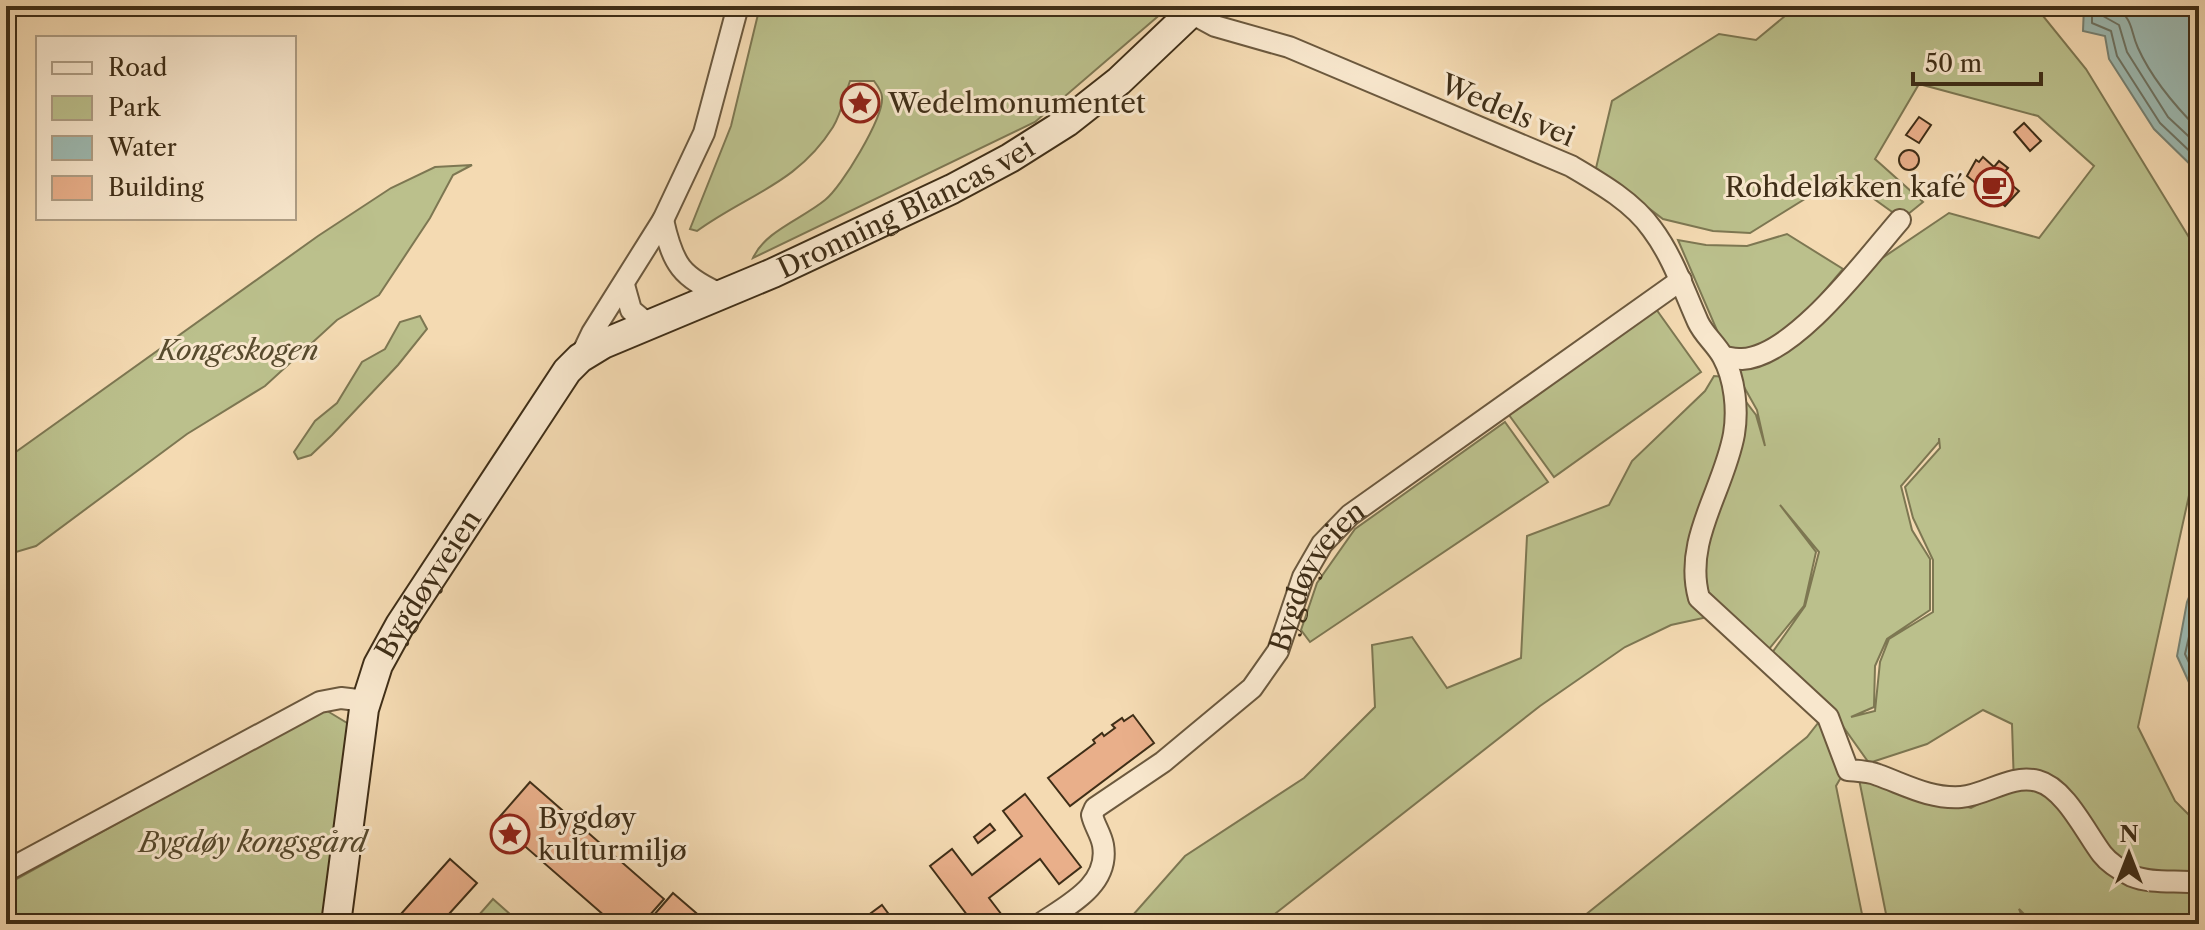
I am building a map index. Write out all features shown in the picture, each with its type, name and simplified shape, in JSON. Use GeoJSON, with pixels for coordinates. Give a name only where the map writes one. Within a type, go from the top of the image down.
{"type":"FeatureCollection","features":[{"type":"Feature","properties":{"kind":"street","name":"Bygdøyveien"},"geometry":{"type":"LineString","coordinates":[[336,924],[366,701],[378,665],[400,625],[557,384],[580,358],[592,333],[663,220],[704,133],[738,6]]}},
{"type":"Feature","properties":{"kind":"street","name":"Wedels vei"},"geometry":{"type":"LineString","coordinates":[[1195,9],[1215,26],[1289,47],[1571,166],[1600,183],[1638,213],[1661,242],[1700,326],[1724,357],[1736,402],[1734,435],[1696,545],[1693,578],[1699,598],[1828,717],[1848,770],[1875,774],[1910,790],[1945,796],[1963,797],[2009,781],[2038,781],[2053,789],[2075,814],[2104,857],[2134,877],[2199,883]]}},
{"type":"Feature","properties":{"kind":"street","name":"Dronning Blancas vei"},"geometry":{"type":"LineString","coordinates":[[580,358],[603,344],[723,295],[952,189],[1029,147],[1119,81],[1195,9]]}},
{"type":"Feature","properties":{"kind":"street"},"geometry":{"type":"LineString","coordinates":[[663,220],[671,254],[678,267],[694,282],[723,295]]}},
{"type":"Feature","properties":{"kind":"street"},"geometry":{"type":"LineString","coordinates":[[1724,357],[1744,359],[1767,351],[1807,324],[1900,220]]}},
{"type":"Feature","properties":{"kind":"street","name":"Bygdøyveien"},"geometry":{"type":"LineString","coordinates":[[1040,924],[1088,890],[1101,870],[1104,848],[1092,815],[1095,808],[1163,762],[1252,688],[1278,651],[1303,577],[1315,555],[1350,515],[1681,280]]}},
{"type":"Feature","properties":{"kind":"street"},"geometry":{"type":"LineString","coordinates":[[624,285],[631,310],[649,325]]}},
{"type":"Feature","properties":{"kind":"street"},"geometry":{"type":"LineString","coordinates":[[6,871],[320,702],[341,698],[366,701]]}},
{"type":"Feature","properties":{"kind":"green space"},"geometry":{"type":"Polygon","coordinates":[[[760,6],[1170,6],[1035,122],[753,258],[766,240],[832,193],[869,135],[882,97],[874,81],[850,81],[833,127],[804,162],[697,231],[690,229],[731,126],[760,6]]]}},
{"type":"Feature","properties":{"kind":"green space"},"geometry":{"type":"Polygon","coordinates":[[[1797,6],[2035,6],[2086,69],[2198,252],[2199,450],[2138,727],[2175,801],[2199,825],[2199,924],[2031,924],[2019,909],[2025,924],[1888,924],[1859,779],[1971,808],[2014,786],[2012,724],[1983,710],[1927,744],[1869,763],[1839,721],[1772,653],[1805,606],[1819,552],[1780,505],[1816,552],[1804,606],[1765,654],[1721,614],[1671,625],[1625,647],[1540,706],[1262,924],[1125,924],[1185,856],[1304,778],[1375,707],[1372,645],[1412,637],[1447,688],[1521,658],[1527,536],[1609,505],[1632,461],[1705,391],[1714,376],[1727,377],[1756,415],[1765,446],[1757,410],[1734,369],[1863,271],[1949,213],[2039,238],[2094,166],[2038,116],[1919,84],[1875,159],[1923,202],[1902,219],[1842,176],[1750,233],[1713,231],[1663,219],[1596,168],[1612,101],[1719,34],[1756,40],[1797,6]],[[1939,438],[1939,442],[1901,486],[1912,530],[1930,559],[1930,610],[1887,639],[1875,666],[1874,707],[1851,717],[1875,711],[1880,662],[1889,639],[1933,612],[1933,560],[1913,518],[1905,487],[1940,448],[1939,438]]]}},
{"type":"Feature","properties":{"kind":"green space","name":"Kongeskogen"},"geometry":{"type":"Polygon","coordinates":[[[472,165],[453,175],[430,218],[379,295],[337,320],[265,386],[187,434],[36,546],[6,555],[6,459],[318,236],[391,188],[435,167],[472,165]]]}},
{"type":"Feature","properties":{"kind":"green space"},"geometry":{"type":"Polygon","coordinates":[[[1787,234],[1843,269],[1799,321],[1757,346],[1738,353],[1725,349],[1678,240],[1706,245],[1747,246],[1787,234]]]}},
{"type":"Feature","properties":{"kind":"green space"},"geometry":{"type":"Polygon","coordinates":[[[1656,309],[1701,372],[1554,477],[1509,415],[1656,309]]]}},
{"type":"Feature","properties":{"kind":"green space"},"geometry":{"type":"Polygon","coordinates":[[[420,316],[427,329],[398,365],[311,455],[298,459],[294,452],[315,421],[337,403],[362,362],[385,349],[400,322],[420,316]]]}},
{"type":"Feature","properties":{"kind":"green space"},"geometry":{"type":"Polygon","coordinates":[[[1505,422],[1548,482],[1310,642],[1301,630],[1317,583],[1355,529],[1505,422]]]}},
{"type":"Feature","properties":{"kind":"green space","name":"Bygdøy kongsgård"},"geometry":{"type":"Polygon","coordinates":[[[324,709],[352,726],[326,924],[6,924],[6,885],[324,709]]]}},
{"type":"Feature","properties":{"kind":"green space"},"geometry":{"type":"Polygon","coordinates":[[[1822,718],[1843,774],[1836,786],[1864,924],[1574,924],[1807,737],[1822,718]]]}},
{"type":"Feature","properties":{"kind":"green space"},"geometry":{"type":"Polygon","coordinates":[[[493,899],[521,924],[471,924],[493,899]]]}},
{"type":"Feature","properties":{"kind":"water"},"geometry":{"type":"Polygon","coordinates":[[[2084,6],[2199,6],[2199,173],[2154,129],[2109,59],[2105,36],[2083,31],[2084,6]]]}},
{"type":"Feature","properties":{"kind":"water"},"geometry":{"type":"Polygon","coordinates":[[[2199,573],[2199,740],[2190,724],[2192,689],[2177,656],[2187,602],[2199,573]]]}},
{"type":"Feature","properties":{"kind":"building"},"geometry":{"type":"Polygon","coordinates":[[[1919,117],[1931,125],[1919,143],[1906,135],[1919,117]]]}},
{"type":"Feature","properties":{"kind":"building"},"geometry":{"type":"Polygon","coordinates":[[[2024,123],[2041,141],[2030,151],[2014,132],[2024,123]]]}},
{"type":"Feature","properties":{"kind":"building"},"geometry":{"type":"Polygon","coordinates":[[[1909,150],[1916,153],[1919,160],[1916,167],[1909,170],[1902,167],[1899,160],[1902,153],[1909,150]]]}},
{"type":"Feature","properties":{"kind":"building"},"geometry":{"type":"Polygon","coordinates":[[[1983,157],[1994,167],[1999,161],[2008,168],[2001,176],[2019,191],[2005,206],[1992,194],[1986,201],[1976,192],[1978,185],[1967,176],[1976,160],[1979,162],[1983,157]]]}},
{"type":"Feature","properties":{"kind":"building"},"geometry":{"type":"Polygon","coordinates":[[[1133,715],[1154,743],[1070,806],[1048,778],[1095,743],[1093,740],[1102,733],[1104,736],[1115,728],[1112,725],[1133,715]]]}},
{"type":"Feature","properties":{"kind":"building"},"geometry":{"type":"Polygon","coordinates":[[[530,782],[664,899],[642,924],[614,924],[496,821],[530,782]]]}},
{"type":"Feature","properties":{"kind":"building"},"geometry":{"type":"Polygon","coordinates":[[[1025,794],[1081,867],[1059,884],[1040,859],[989,898],[1008,923],[974,924],[930,866],[952,849],[972,875],[1022,836],[1003,811],[1025,794]]]}},
{"type":"Feature","properties":{"kind":"building"},"geometry":{"type":"Polygon","coordinates":[[[990,824],[995,830],[978,843],[974,837],[990,824]]]}},
{"type":"Feature","properties":{"kind":"building"},"geometry":{"type":"Polygon","coordinates":[[[450,859],[477,883],[440,924],[392,924],[450,859]]]}},
{"type":"Feature","properties":{"kind":"building"},"geometry":{"type":"Polygon","coordinates":[[[673,893],[709,924],[646,924],[673,893]]]}},
{"type":"Feature","properties":{"kind":"building"},"geometry":{"type":"Polygon","coordinates":[[[882,905],[896,924],[867,924],[863,919],[882,905]]]}},
{"type":"Feature","properties":{"kind":"place","name":"Wedelmonumentet"},"geometry":{"type":"Point","coordinates":[860,103]}},
{"type":"Feature","properties":{"kind":"place","name":"Rohdeløkken kafé"},"geometry":{"type":"Point","coordinates":[1994,187]}},
{"type":"Feature","properties":{"kind":"place","name":"Bygdøy kulturmiljø"},"geometry":{"type":"Point","coordinates":[510,834]}}]}
